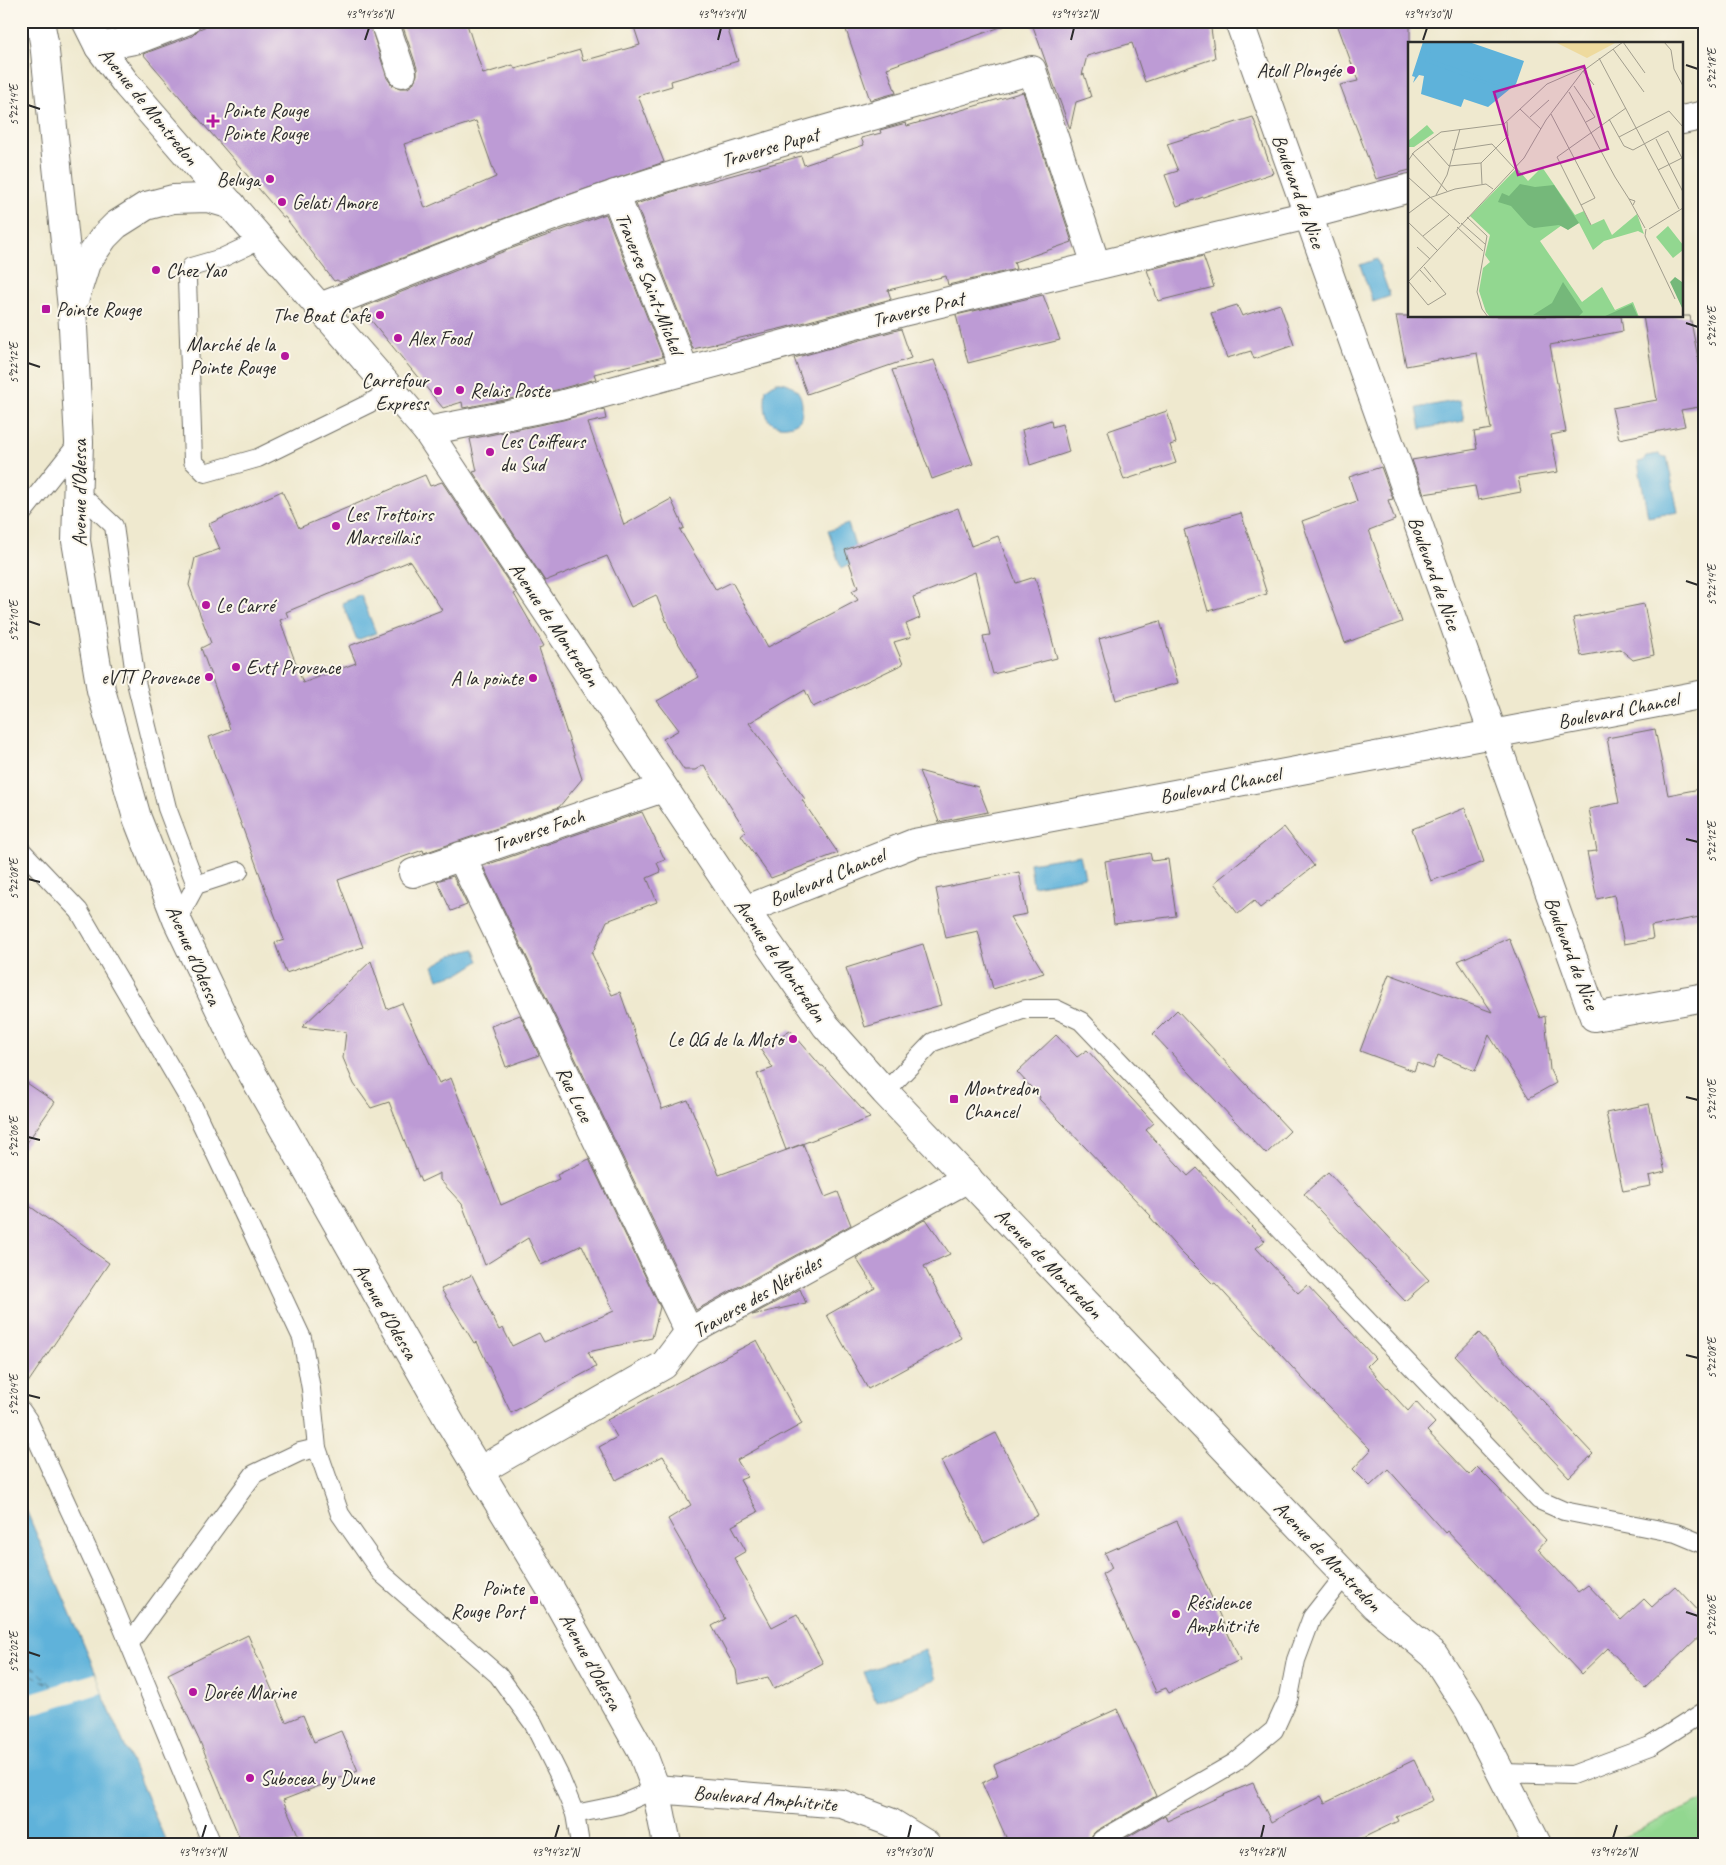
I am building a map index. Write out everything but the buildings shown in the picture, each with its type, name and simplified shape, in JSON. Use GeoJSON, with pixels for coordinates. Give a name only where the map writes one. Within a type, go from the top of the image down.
{"type":"FeatureCollection","features":[{"type":"Feature","properties":{"kind":"street","name":"Avenue d'Odessa"},"geometry":{"type":"LineString","coordinates":[[40,21],[44,42],[72,308],[80,442],[76,541],[102,690],[137,818],[177,920],[240,1052],[479,1471],[550,1588],[642,1752],[656,1789],[667,1844]]}},
{"type":"Feature","properties":{"kind":"street","name":"Avenue de Montredon"},"geometry":{"type":"LineString","coordinates":[[86,21],[99,47],[127,85],[427,431],[663,788],[826,1026],[885,1092],[1374,1606],[1434,1655],[1469,1710],[1538,1844]]}},
{"type":"Feature","properties":{"kind":"street"},"geometry":{"type":"LineString","coordinates":[[99,47],[139,39],[186,21]]}},
{"type":"Feature","properties":{"kind":"street"},"geometry":{"type":"LineString","coordinates":[[384,21],[402,73]]}},
{"type":"Feature","properties":{"kind":"street","name":"Boulevard de Nice"},"geometry":{"type":"LineString","coordinates":[[1239,21],[1594,1018],[1705,996]]}},
{"type":"Feature","properties":{"kind":"street","name":"Traverse Pupat"},"geometry":{"type":"LineString","coordinates":[[320,307],[552,216],[614,194],[682,172],[1032,70],[1096,265]]}},
{"type":"Feature","properties":{"kind":"street"},"geometry":{"type":"LineString","coordinates":[[1684,119],[1705,114]]}},
{"type":"Feature","properties":{"kind":"street","name":"Traverse Prat"},"geometry":{"type":"LineString","coordinates":[[427,431],[560,405],[903,312],[1308,215],[1408,189]]}},
{"type":"Feature","properties":{"kind":"street","name":"Traverse Saint-Michel"},"geometry":{"type":"LineString","coordinates":[[614,194],[685,371]]}},
{"type":"Feature","properties":{"kind":"street"},"geometry":{"type":"LineString","coordinates":[[72,308],[86,263],[104,237],[116,225],[146,206],[173,198],[208,198],[232,205]]}},
{"type":"Feature","properties":{"kind":"street","name":"Boulevard Chancel"},"geometry":{"type":"LineString","coordinates":[[745,910],[914,843],[1705,694]]}},
{"type":"Feature","properties":{"kind":"street","name":"Traverse Fach"},"geometry":{"type":"LineString","coordinates":[[413,873],[663,788]]}},
{"type":"Feature","properties":{"kind":"street","name":"Rue Luce"},"geometry":{"type":"LineString","coordinates":[[462,856],[690,1332]]}},
{"type":"Feature","properties":{"kind":"street","name":"Traverse des Néréides"},"geometry":{"type":"LineString","coordinates":[[479,1471],[664,1365],[690,1332],[968,1178]]}},
{"type":"Feature","properties":{"kind":"street","name":"Boulevard Amphitrite"},"geometry":{"type":"LineString","coordinates":[[656,1789],[842,1804],[890,1822],[926,1844]]}},
{"type":"Feature","properties":{"kind":"lane"},"geometry":{"type":"LineString","coordinates":[[262,239],[222,258],[191,267],[187,279],[193,461],[205,473],[258,458],[368,404],[392,390]]}},
{"type":"Feature","properties":{"kind":"lane"},"geometry":{"type":"LineString","coordinates":[[21,515],[80,442]]}},
{"type":"Feature","properties":{"kind":"lane","name":"Avenue d'Odessa"},"geometry":{"type":"LineString","coordinates":[[79,493],[114,526],[136,682],[167,808],[196,885]]}},
{"type":"Feature","properties":{"kind":"lane"},"geometry":{"type":"LineString","coordinates":[[21,850],[79,911],[193,1106],[302,1338],[311,1389],[317,1448],[340,1514],[381,1572],[498,1675],[533,1723],[559,1775],[575,1814],[580,1844]]}},
{"type":"Feature","properties":{"kind":"lane"},"geometry":{"type":"LineString","coordinates":[[177,920],[196,885],[239,871]]}},
{"type":"Feature","properties":{"kind":"lane"},"geometry":{"type":"LineString","coordinates":[[885,1092],[933,1042],[1025,1010],[1056,1009],[1081,1021],[1539,1500],[1564,1511],[1676,1533],[1705,1544]]}},
{"type":"Feature","properties":{"kind":"lane"},"geometry":{"type":"LineString","coordinates":[[21,1410],[36,1437],[130,1643],[212,1844]]}},
{"type":"Feature","properties":{"kind":"lane"},"geometry":{"type":"LineString","coordinates":[[130,1643],[254,1474],[300,1452],[317,1448]]}},
{"type":"Feature","properties":{"kind":"lane"},"geometry":{"type":"LineString","coordinates":[[1101,1840],[1234,1763],[1274,1730],[1289,1697],[1296,1660],[1312,1617],[1345,1575]]}},
{"type":"Feature","properties":{"kind":"lane"},"geometry":{"type":"LineString","coordinates":[[1501,1774],[1572,1775],[1650,1746],[1705,1712]]}},
{"type":"Feature","properties":{"kind":"lane"},"geometry":{"type":"LineString","coordinates":[[575,1814],[619,1805],[656,1789]]}},
{"type":"Feature","properties":{"kind":"green space"},"geometry":{"type":"Polygon","coordinates":[[[1705,1799],[1705,1844],[1609,1844],[1705,1799]]]}},
{"type":"Feature","properties":{"kind":"water"},"geometry":{"type":"Polygon","coordinates":[[[1377,259],[1390,296],[1373,302],[1360,265],[1377,259]]]}},
{"type":"Feature","properties":{"kind":"water"},"geometry":{"type":"Polygon","coordinates":[[[776,382],[787,383],[792,386],[801,397],[801,417],[800,420],[792,425],[777,425],[769,420],[767,416],[765,406],[766,389],[776,382]]]}},
{"type":"Feature","properties":{"kind":"water"},"geometry":{"type":"Polygon","coordinates":[[[1460,400],[1464,421],[1421,429],[1417,408],[1460,400]]]}},
{"type":"Feature","properties":{"kind":"water"},"geometry":{"type":"Polygon","coordinates":[[[1659,454],[1667,457],[1678,512],[1648,517],[1638,462],[1643,461],[1646,456],[1659,454]]]}},
{"type":"Feature","properties":{"kind":"water"},"geometry":{"type":"Polygon","coordinates":[[[848,524],[860,561],[841,568],[828,531],[848,524]]]}},
{"type":"Feature","properties":{"kind":"water"},"geometry":{"type":"Polygon","coordinates":[[[361,595],[376,633],[357,640],[342,603],[361,595]]]}},
{"type":"Feature","properties":{"kind":"water"},"geometry":{"type":"Polygon","coordinates":[[[1080,855],[1085,877],[1033,886],[1030,863],[1080,855]]]}},
{"type":"Feature","properties":{"kind":"water"},"geometry":{"type":"Polygon","coordinates":[[[474,949],[479,961],[460,973],[438,979],[433,966],[452,955],[474,949]]]}},
{"type":"Feature","properties":{"kind":"water"},"geometry":{"type":"Polygon","coordinates":[[[21,1498],[96,1673],[102,1693],[167,1844],[21,1844],[21,1498]]]}},
{"type":"Feature","properties":{"kind":"water"},"geometry":{"type":"Polygon","coordinates":[[[925,1650],[936,1679],[876,1702],[864,1672],[925,1650]]]}},
{"type":"Feature","properties":{"kind":"pier"},"geometry":{"type":"Polygon","coordinates":[[[96,1673],[102,1693],[21,1718],[21,1696],[96,1673]]]}},
{"type":"Feature","properties":{"kind":"ferry route"},"geometry":{"type":"LineString","coordinates":[[21,1663],[36,1669],[53,1687]]}},
{"type":"Feature","properties":{"kind":"ferry route"},"geometry":{"type":"LineString","coordinates":[[21,1673],[32,1675],[50,1685]]}},
{"type":"Feature","properties":{"kind":"place","name":"Atoll Plongée"},"geometry":{"type":"Point","coordinates":[1351,70]}},
{"type":"Feature","properties":{"kind":"place","name":"Pointe Rouge Pointe Rouge"},"geometry":{"type":"Point","coordinates":[213,121]}},
{"type":"Feature","properties":{"kind":"place","name":"Beluga"},"geometry":{"type":"Point","coordinates":[270,179]}},
{"type":"Feature","properties":{"kind":"place","name":"Gelati Amore"},"geometry":{"type":"Point","coordinates":[282,202]}},
{"type":"Feature","properties":{"kind":"place","name":"Chez Yao"},"geometry":{"type":"Point","coordinates":[156,270]}},
{"type":"Feature","properties":{"kind":"place","name":"Pointe Rouge"},"geometry":{"type":"Point","coordinates":[46,309]}},
{"type":"Feature","properties":{"kind":"place","name":"The Boat Cafe"},"geometry":{"type":"Point","coordinates":[380,315]}},
{"type":"Feature","properties":{"kind":"place","name":"Alex Food"},"geometry":{"type":"Point","coordinates":[398,338]}},
{"type":"Feature","properties":{"kind":"place","name":"Marché de la Pointe Rouge"},"geometry":{"type":"Point","coordinates":[285,356]}},
{"type":"Feature","properties":{"kind":"place","name":"Relais Poste"},"geometry":{"type":"Point","coordinates":[460,390]}},
{"type":"Feature","properties":{"kind":"place","name":"Carrefour Express"},"geometry":{"type":"Point","coordinates":[438,391]}},
{"type":"Feature","properties":{"kind":"place","name":"Les Coiffeurs du Sud"},"geometry":{"type":"Point","coordinates":[490,452]}},
{"type":"Feature","properties":{"kind":"place","name":"Les Trottoirs Marseillais"},"geometry":{"type":"Point","coordinates":[336,526]}},
{"type":"Feature","properties":{"kind":"place","name":"Le Carré"},"geometry":{"type":"Point","coordinates":[206,605]}},
{"type":"Feature","properties":{"kind":"place","name":"Evtt Provence"},"geometry":{"type":"Point","coordinates":[236,667]}},
{"type":"Feature","properties":{"kind":"place","name":"eVTT Provence"},"geometry":{"type":"Point","coordinates":[209,677]}},
{"type":"Feature","properties":{"kind":"place","name":"A la pointe"},"geometry":{"type":"Point","coordinates":[533,678]}},
{"type":"Feature","properties":{"kind":"place","name":"Le QG de la Moto"},"geometry":{"type":"Point","coordinates":[793,1039]}},
{"type":"Feature","properties":{"kind":"place","name":"Montredon Chancel"},"geometry":{"type":"Point","coordinates":[954,1099]}},
{"type":"Feature","properties":{"kind":"place","name":"Pointe Rouge Port"},"geometry":{"type":"Point","coordinates":[534,1600]}},
{"type":"Feature","properties":{"kind":"place","name":"Résidence Amphitrite"},"geometry":{"type":"Point","coordinates":[1176,1614]}},
{"type":"Feature","properties":{"kind":"place","name":"Dorée Marine"},"geometry":{"type":"Point","coordinates":[193,1692]}},
{"type":"Feature","properties":{"kind":"place","name":"Subocea by Dune"},"geometry":{"type":"Point","coordinates":[250,1778]}}]}
